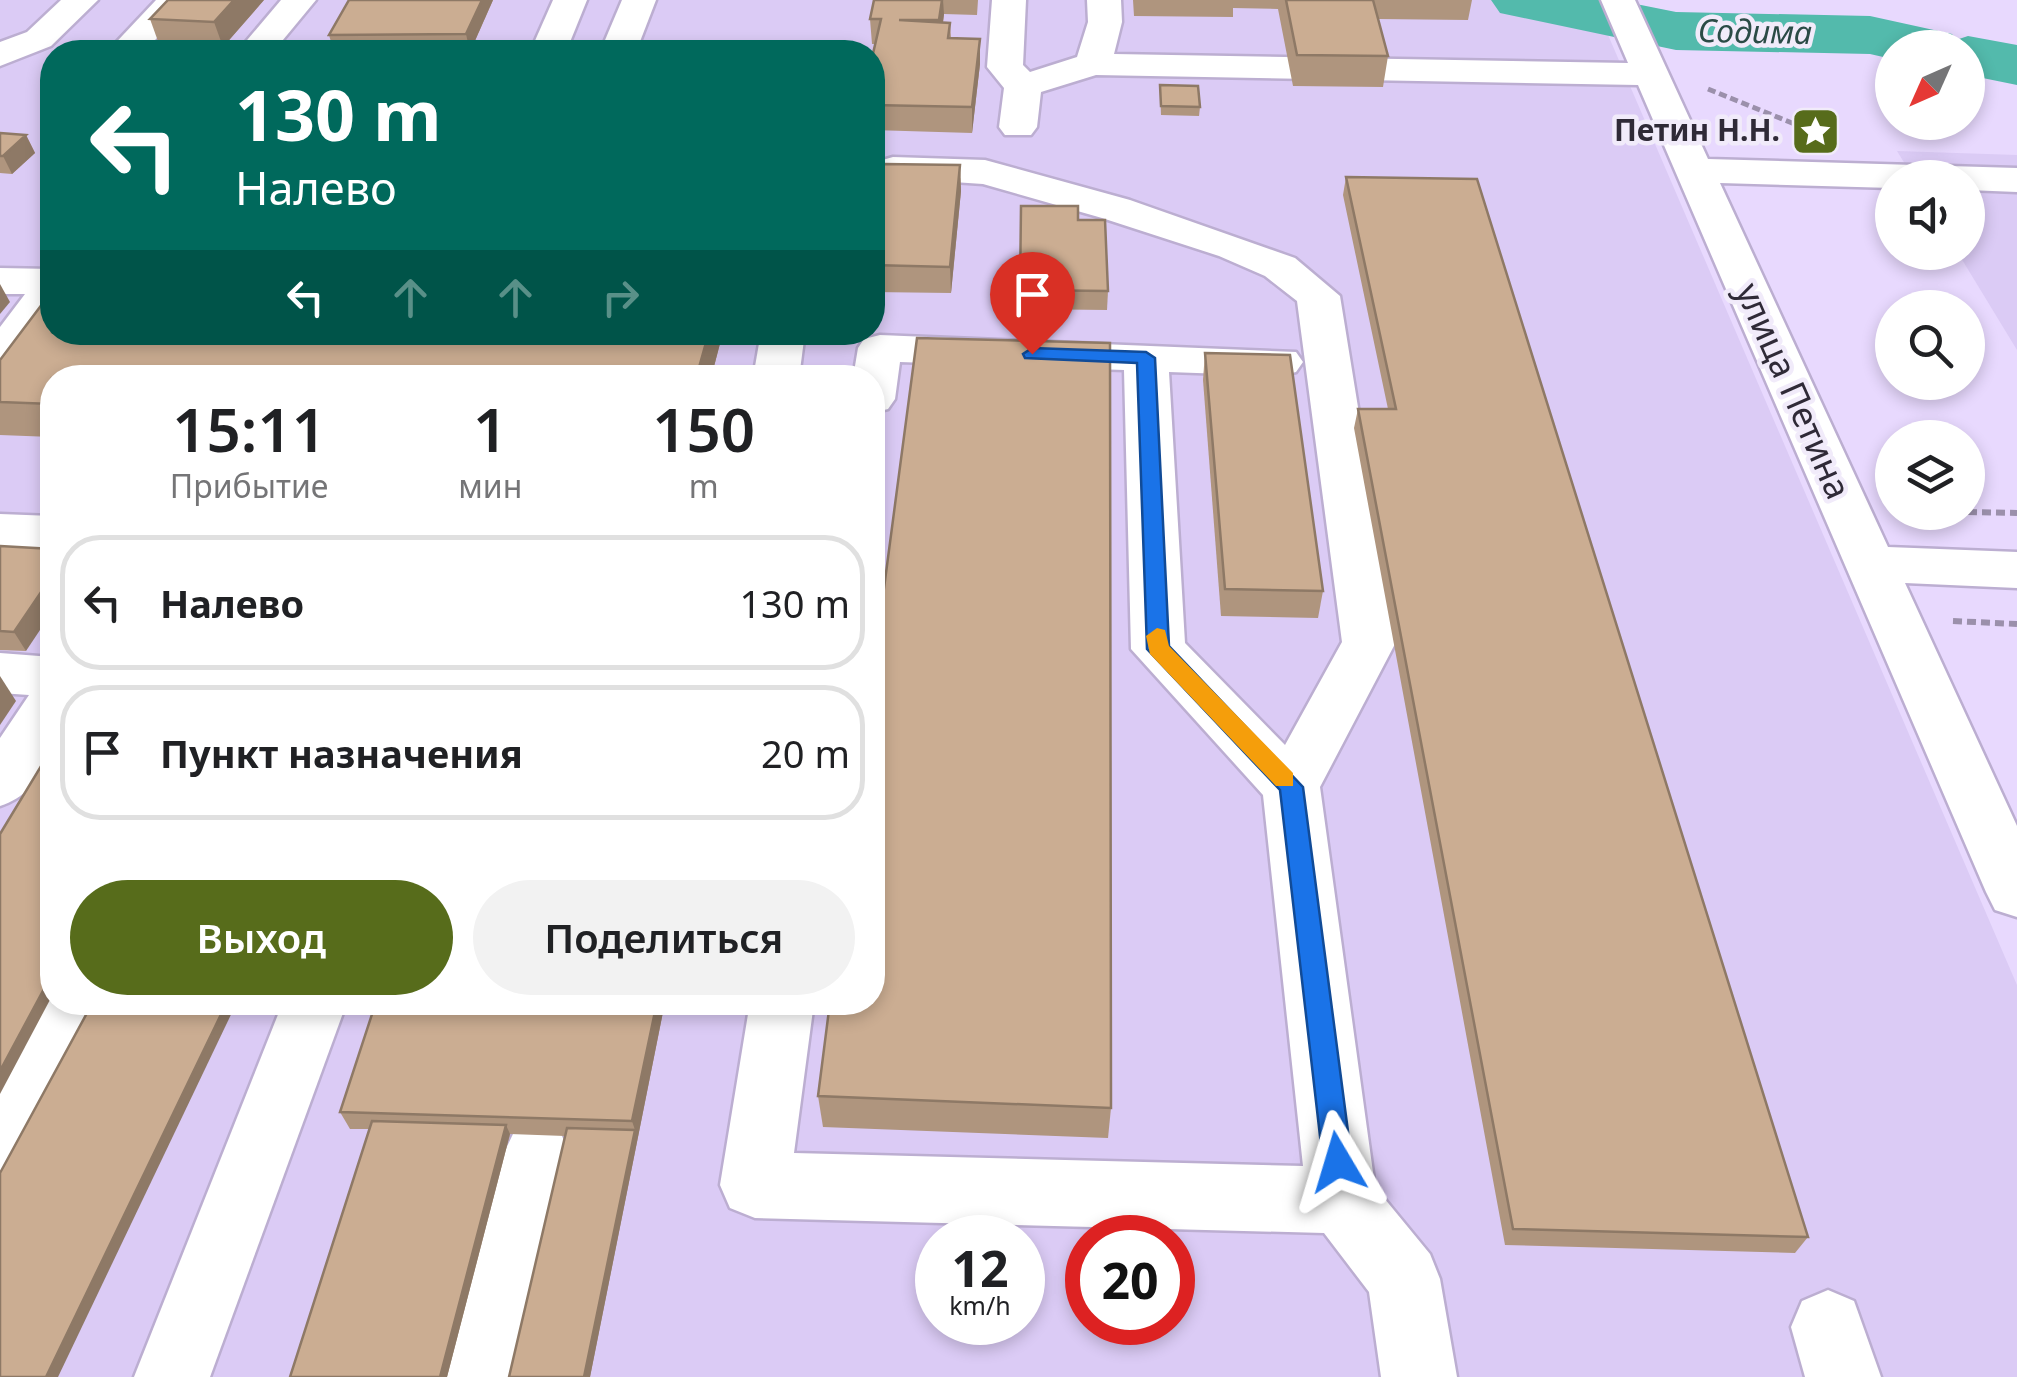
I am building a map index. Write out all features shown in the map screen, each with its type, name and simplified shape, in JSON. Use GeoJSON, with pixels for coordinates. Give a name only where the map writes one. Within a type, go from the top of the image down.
{"type":"FeatureCollection","features":[{"type":"Feature","properties":{"kind":"street"},"geometry":{"type":"LineString","coordinates":[[0,55],[39,39],[82,0]]}},
{"type":"Feature","properties":{"kind":"street"},"geometry":{"type":"LineString","coordinates":[[137,40],[175,0]]}},
{"type":"Feature","properties":{"kind":"street"},"geometry":{"type":"LineString","coordinates":[[265,40],[299,0]]}},
{"type":"Feature","properties":{"kind":"street"},"geometry":{"type":"LineString","coordinates":[[553,40],[570,0]]}},
{"type":"Feature","properties":{"kind":"street"},"geometry":{"type":"LineString","coordinates":[[623,40],[639,0]]}},
{"type":"Feature","properties":{"kind":"street"},"geometry":{"type":"LineString","coordinates":[[1009,0],[1005,67],[1023,86]]}},
{"type":"Feature","properties":{"kind":"street"},"geometry":{"type":"LineString","coordinates":[[1094,64],[1105,22],[1104,0]]}},
{"type":"Feature","properties":{"kind":"street"},"geometry":{"type":"LineString","coordinates":[[1023,86],[1094,64],[1634,39]]}},
{"type":"Feature","properties":{"kind":"street","name":"улица Петина"},"geometry":{"type":"LineString","coordinates":[[1634,39],[2017,892]]}},
{"type":"Feature","properties":{"kind":"street"},"geometry":{"type":"LineString","coordinates":[[1018,127],[1023,86]]}},
{"type":"Feature","properties":{"kind":"street"},"geometry":{"type":"LineString","coordinates":[[892,169],[985,172],[1234,246],[1280,267],[1318,296],[1369,642],[1291,787],[1342,1200],[1404,1279],[1420,1377]]}},
{"type":"Feature","properties":{"kind":"street"},"geometry":{"type":"LineString","coordinates":[[1694,170],[1875,176]]}},
{"type":"Feature","properties":{"kind":"street"},"geometry":{"type":"LineString","coordinates":[[0,281],[40,283]]}},
{"type":"Feature","properties":{"kind":"street"},"geometry":{"type":"LineString","coordinates":[[0,358],[40,301]]}},
{"type":"Feature","properties":{"kind":"street"},"geometry":{"type":"LineString","coordinates":[[877,365],[880,348],[1328,364]]}},
{"type":"Feature","properties":{"kind":"street"},"geometry":{"type":"LineString","coordinates":[[1146,358],[1158,649],[1291,787]]}},
{"type":"Feature","properties":{"kind":"street"},"geometry":{"type":"LineString","coordinates":[[0,532],[40,533]]}},
{"type":"Feature","properties":{"kind":"street"},"geometry":{"type":"LineString","coordinates":[[1868,564],[2017,570]]}},
{"type":"Feature","properties":{"kind":"street"},"geometry":{"type":"LineString","coordinates":[[0,784],[39,677]]}},
{"type":"Feature","properties":{"kind":"street"},"geometry":{"type":"LineString","coordinates":[[0,1140],[68,1015]]}},
{"type":"Feature","properties":{"kind":"street"},"geometry":{"type":"LineString","coordinates":[[172,1377],[310,1015]]}},
{"type":"Feature","properties":{"kind":"street"},"geometry":{"type":"LineString","coordinates":[[780,1015],[755,1185],[1342,1200]]}},
{"type":"Feature","properties":{"kind":"street"},"geometry":{"type":"LineString","coordinates":[[483,1377],[537,1157]]}},
{"type":"Feature","properties":{"kind":"path"},"geometry":{"type":"LineString","coordinates":[[1702,86],[1813,132]]}},
{"type":"Feature","properties":{"kind":"path"},"geometry":{"type":"LineString","coordinates":[[1985,513],[2017,514]]}},
{"type":"Feature","properties":{"kind":"path"},"geometry":{"type":"LineString","coordinates":[[1940,620],[2017,624]]}},
{"type":"Feature","properties":{"kind":"shaded area"},"geometry":{"type":"Polygon","coordinates":[[[0,0],[1593,0],[2017,985],[2017,1377],[0,1377],[0,0]]]}},
{"type":"Feature","properties":{"kind":"shaded area"},"geometry":{"type":"Polygon","coordinates":[[[1897,151],[2017,155],[2017,350],[1985,297],[1985,290],[1981,290],[1968,270],[1985,270],[1985,160],[1903,160],[1897,151]]]}},
{"type":"Feature","properties":{"kind":"building"},"geometry":{"type":"Polygon","coordinates":[[[168,0],[234,0],[214,22],[150,19],[168,0]]]}},
{"type":"Feature","properties":{"kind":"building"},"geometry":{"type":"Polygon","coordinates":[[[349,0],[482,0],[466,34],[329,35],[349,0]]]}},
{"type":"Feature","properties":{"kind":"building"},"geometry":{"type":"Polygon","coordinates":[[[874,0],[942,0],[939,20],[899,20],[950,23],[948,38],[980,39],[972,107],[885,105],[885,40],[876,40],[881,19],[870,19],[874,0]]]}},
{"type":"Feature","properties":{"kind":"building"},"geometry":{"type":"Polygon","coordinates":[[[1286,0],[1373,0],[1388,56],[1297,55],[1286,0]]]}},
{"type":"Feature","properties":{"kind":"building"},"geometry":{"type":"Polygon","coordinates":[[[1160,85],[1198,86],[1200,107],[1161,106],[1160,85]]]}},
{"type":"Feature","properties":{"kind":"building"},"geometry":{"type":"Polygon","coordinates":[[[0,133],[26,135],[0,156],[0,133]]]}},
{"type":"Feature","properties":{"kind":"building"},"geometry":{"type":"Polygon","coordinates":[[[885,164],[960,165],[950,267],[885,265],[885,164]]]}},
{"type":"Feature","properties":{"kind":"building"},"geometry":{"type":"Polygon","coordinates":[[[1346,177],[1477,179],[1808,1237],[1513,1229],[1358,409],[1396,409],[1346,177]]]}},
{"type":"Feature","properties":{"kind":"building"},"geometry":{"type":"Polygon","coordinates":[[[1021,206],[1078,206],[1078,220],[1105,220],[1108,291],[1020,290],[1021,206]]]}},
{"type":"Feature","properties":{"kind":"building"},"geometry":{"type":"Polygon","coordinates":[[[40,307],[40,345],[705,345],[700,365],[40,365],[40,404],[0,402],[0,360],[40,307]]]}},
{"type":"Feature","properties":{"kind":"building"},"geometry":{"type":"Polygon","coordinates":[[[917,338],[1110,343],[1111,1108],[818,1096],[828,1015],[885,1015],[885,580],[917,338]]]}},
{"type":"Feature","properties":{"kind":"building"},"geometry":{"type":"Polygon","coordinates":[[[1205,353],[1290,355],[1323,591],[1225,589],[1205,353]]]}},
{"type":"Feature","properties":{"kind":"building"},"geometry":{"type":"Polygon","coordinates":[[[0,546],[40,548],[40,594],[14,632],[0,631],[0,546]]]}},
{"type":"Feature","properties":{"kind":"building"},"geometry":{"type":"Polygon","coordinates":[[[40,768],[40,996],[0,1071],[0,834],[40,768]]]}},
{"type":"Feature","properties":{"kind":"building"},"geometry":{"type":"Polygon","coordinates":[[[86,1015],[221,1015],[46,1377],[0,1377],[0,1173],[86,1015]]]}},
{"type":"Feature","properties":{"kind":"building"},"geometry":{"type":"Polygon","coordinates":[[[372,1015],[654,1015],[632,1121],[340,1112],[372,1015]]]}},
{"type":"Feature","properties":{"kind":"building"},"geometry":{"type":"Polygon","coordinates":[[[372,1121],[506,1125],[440,1377],[290,1377],[372,1121]]]}},
{"type":"Feature","properties":{"kind":"building"},"geometry":{"type":"Polygon","coordinates":[[[567,1128],[635,1130],[584,1377],[509,1377],[567,1128]]]}},
{"type":"Feature","properties":{"kind":"waterway","name":"Содима"},"geometry":{"type":"LineString","coordinates":[[1522,0],[1676,31],[1875,36]]}},
{"type":"Feature","properties":{"kind":"waterway","name":"Содима"},"geometry":{"type":"LineString","coordinates":[[1985,59],[2017,65]]}},
{"type":"Feature","properties":{"kind":"slow traffic"},"geometry":{"type":"LineString","coordinates":[[1157,636],[1158,649],[1284,780]]}},
{"type":"Feature","properties":{"kind":"place","name":"Петин Н.Н."},"geometry":{"type":"Point","coordinates":[1815,131]}},
{"type":"Feature","properties":{"kind":"route"},"geometry":{"type":"LineString","coordinates":[[1032,354],[1146,358],[1158,649],[1291,787],[1338,1162]]}}]}
